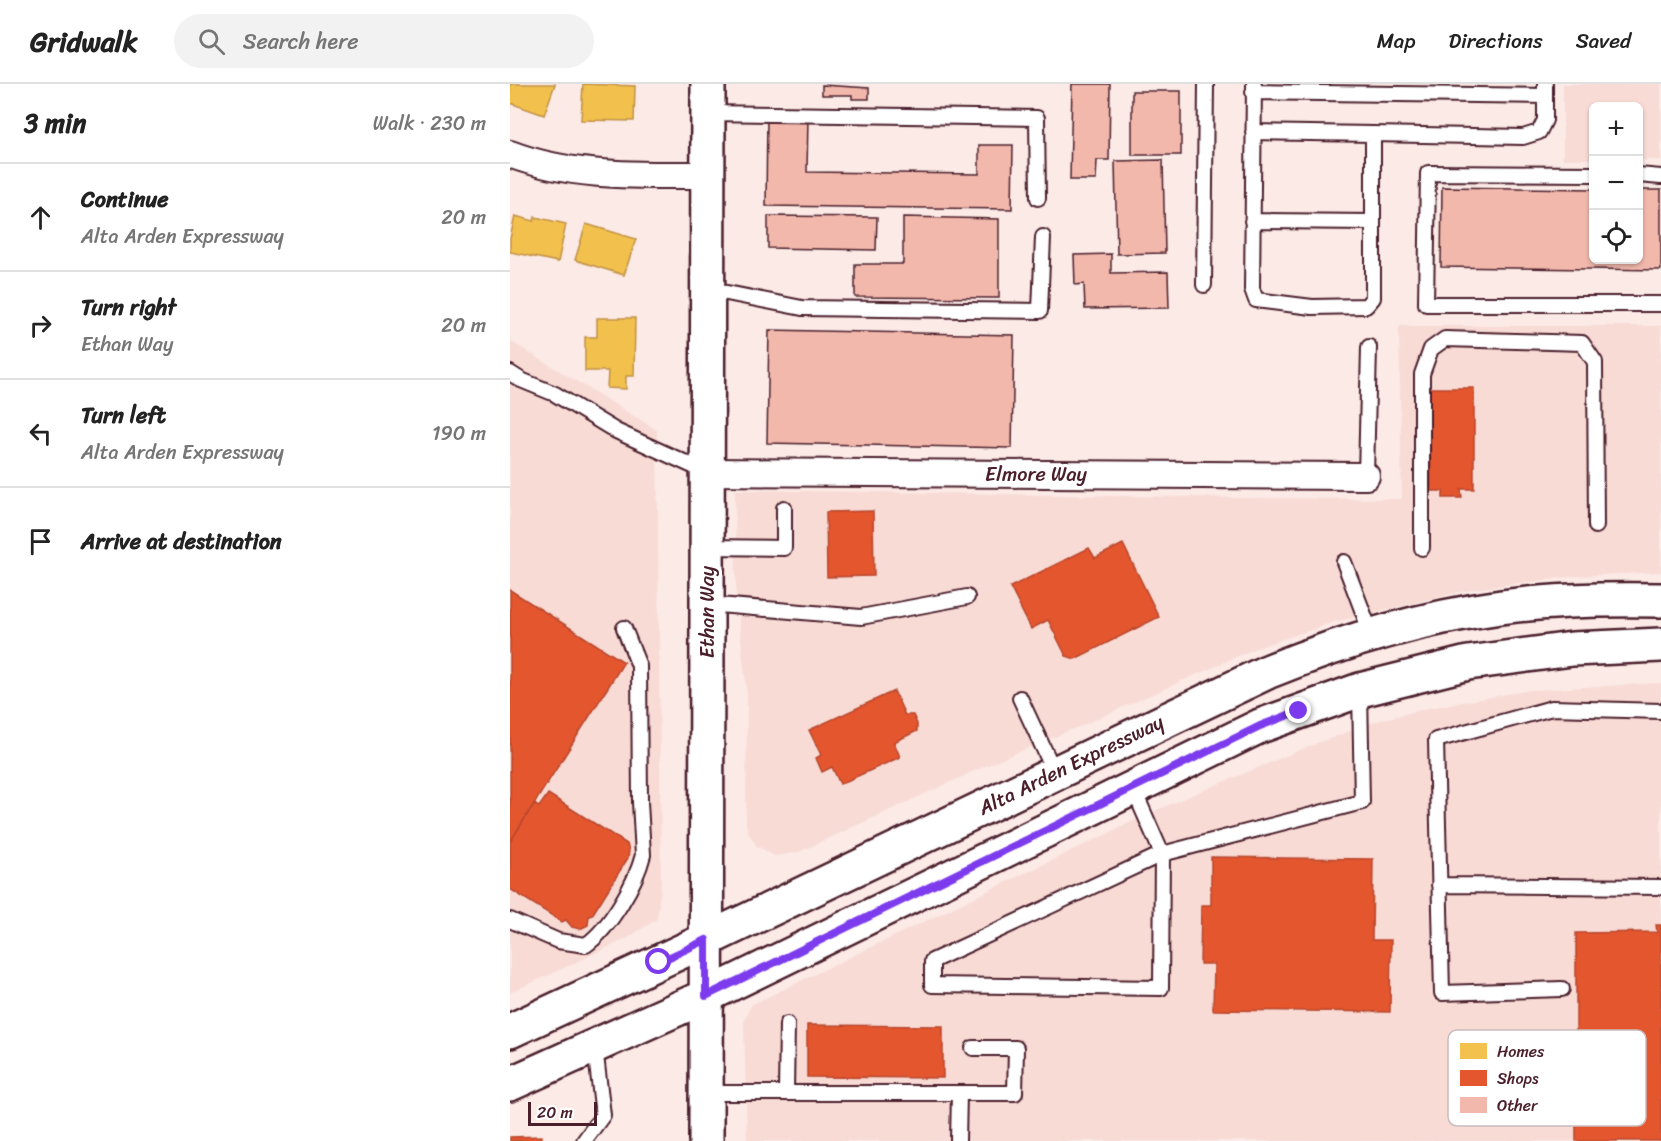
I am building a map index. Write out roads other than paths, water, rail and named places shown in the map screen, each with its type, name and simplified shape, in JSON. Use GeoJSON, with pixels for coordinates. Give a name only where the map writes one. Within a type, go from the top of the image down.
{"type":"FeatureCollection","features":[{"type":"Feature","properties":{"kind":"main road","name":"Ethan Way"},"geometry":{"type":"LineString","coordinates":[[706,1141],[708,98]]}},
{"type":"Feature","properties":{"kind":"main road","name":"Alta Arden Expressway"},"geometry":{"type":"LineString","coordinates":[[510,1033],[1267,672],[1325,650],[1438,619],[1502,607],[1567,602],[1661,600]]}},
{"type":"Feature","properties":{"kind":"main road"},"geometry":{"type":"LineString","coordinates":[[510,1084],[706,996],[1260,726],[1360,690],[1468,663],[1572,649],[1661,645]]}},
{"type":"Feature","properties":{"kind":"street"},"geometry":{"type":"LineString","coordinates":[[510,154],[575,170],[616,174],[708,175]]}},
{"type":"Feature","properties":{"kind":"street","name":"Elmore Way"},"geometry":{"type":"LineString","coordinates":[[706,472],[1366,476]]}},
{"type":"Feature","properties":{"kind":"lane"},"geometry":{"type":"LineString","coordinates":[[1204,285],[1206,84]]}},
{"type":"Feature","properties":{"kind":"lane"},"geometry":{"type":"LineString","coordinates":[[1253,132],[1522,136],[1539,132],[1545,120],[1545,90],[1253,88],[1252,289],[1256,300],[1312,307],[1366,306],[1373,298],[1374,134]]}},
{"type":"Feature","properties":{"kind":"lane"},"geometry":{"type":"LineString","coordinates":[[708,98],[1037,118],[1038,198]]}},
{"type":"Feature","properties":{"kind":"lane"},"geometry":{"type":"LineString","coordinates":[[1589,174],[1428,173],[1426,304],[1661,304]]}},
{"type":"Feature","properties":{"kind":"lane"},"geometry":{"type":"LineString","coordinates":[[1643,175],[1661,177]]}},
{"type":"Feature","properties":{"kind":"lane"},"geometry":{"type":"LineString","coordinates":[[1252,221],[1374,222]]}},
{"type":"Feature","properties":{"kind":"lane"},"geometry":{"type":"LineString","coordinates":[[707,289],[802,308],[1040,311],[1043,237]]}},
{"type":"Feature","properties":{"kind":"lane"},"geometry":{"type":"LineString","coordinates":[[1422,548],[1422,374],[1431,349],[1445,339],[1582,343],[1595,362],[1596,526]]}},
{"type":"Feature","properties":{"kind":"lane"},"geometry":{"type":"LineString","coordinates":[[1366,476],[1369,347]]}},
{"type":"Feature","properties":{"kind":"lane"},"geometry":{"type":"LineString","coordinates":[[510,373],[555,394],[616,431],[706,472]]}},
{"type":"Feature","properties":{"kind":"lane"},"geometry":{"type":"LineString","coordinates":[[707,547],[784,548],[784,508]]}},
{"type":"Feature","properties":{"kind":"lane"},"geometry":{"type":"LineString","coordinates":[[1344,562],[1372,636]]}},
{"type":"Feature","properties":{"kind":"lane"},"geometry":{"type":"LineString","coordinates":[[707,604],[861,617],[967,597]]}},
{"type":"Feature","properties":{"kind":"lane"},"geometry":{"type":"LineString","coordinates":[[510,920],[558,941],[586,945],[605,926],[632,884],[641,861],[643,855],[640,802],[639,666],[624,628]]}},
{"type":"Feature","properties":{"kind":"lane"},"geometry":{"type":"LineString","coordinates":[[1133,788],[1162,854],[1161,988],[932,986],[932,961],[1162,854],[1362,802],[1360,690]]}},
{"type":"Feature","properties":{"kind":"lane"},"geometry":{"type":"LineString","coordinates":[[1020,698],[1055,773]]}},
{"type":"Feature","properties":{"kind":"lane"},"geometry":{"type":"LineString","coordinates":[[1562,989],[1442,993],[1436,740],[1552,708],[1661,711]]}},
{"type":"Feature","properties":{"kind":"lane"},"geometry":{"type":"LineString","coordinates":[[1439,885],[1661,886]]}},
{"type":"Feature","properties":{"kind":"lane"},"geometry":{"type":"LineString","coordinates":[[786,1024],[786,1093]]}},
{"type":"Feature","properties":{"kind":"lane"},"geometry":{"type":"LineString","coordinates":[[584,1141],[603,1114],[595,1047]]}},
{"type":"Feature","properties":{"kind":"lane"},"geometry":{"type":"LineString","coordinates":[[706,1093],[1016,1093],[1016,1048],[973,1048]]}},
{"type":"Feature","properties":{"kind":"lane"},"geometry":{"type":"LineString","coordinates":[[958,1141],[959,1093]]}}]}
